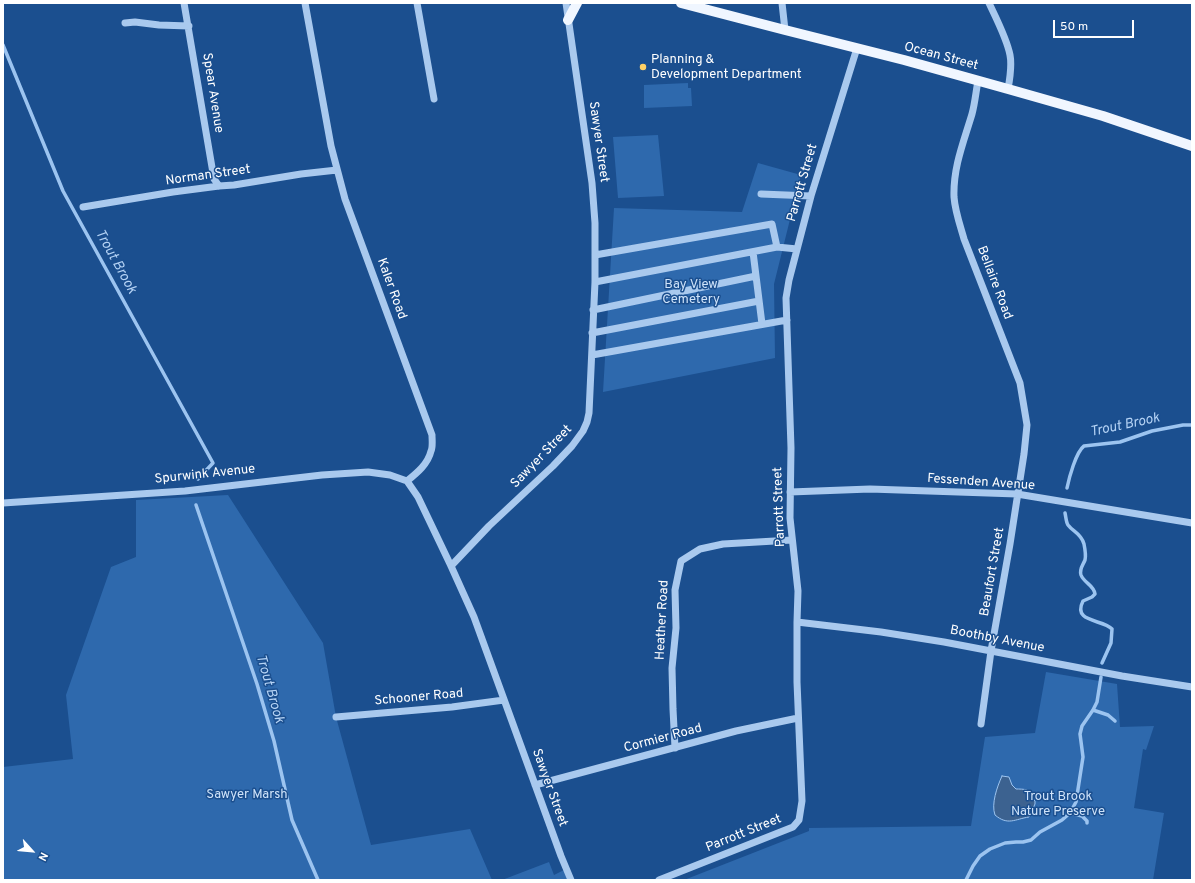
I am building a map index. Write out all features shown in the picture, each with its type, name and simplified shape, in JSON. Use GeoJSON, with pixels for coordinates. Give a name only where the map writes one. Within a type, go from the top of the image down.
{"type":"FeatureCollection","features":[{"type":"Feature","properties":{"kind":"main road"},"geometry":{"type":"LineString","coordinates":[[568,20],[577,3]]}},
{"type":"Feature","properties":{"kind":"main road","name":"Ocean Street"},"geometry":{"type":"LineString","coordinates":[[681,3],[978,80],[1103,116],[1192,146]]}},
{"type":"Feature","properties":{"kind":"street","name":"Spear Avenue"},"geometry":{"type":"LineString","coordinates":[[184,3],[214,179],[219,186]]}},
{"type":"Feature","properties":{"kind":"street","name":"Kaler Road"},"geometry":{"type":"LineString","coordinates":[[305,3],[331,146],[345,199],[432,435],[432,450],[427,460],[421,469],[407,481]]}},
{"type":"Feature","properties":{"kind":"street"},"geometry":{"type":"LineString","coordinates":[[417,3],[434,99]]}},
{"type":"Feature","properties":{"kind":"street","name":"Sawyer Street"},"geometry":{"type":"LineString","coordinates":[[566,3],[592,183],[595,224],[589,413],[587,422],[578,439],[553,466],[489,526],[451,566],[474,618],[558,849],[571,880]]}},
{"type":"Feature","properties":{"kind":"street"},"geometry":{"type":"LineString","coordinates":[[782,3],[785,30]]}},
{"type":"Feature","properties":{"kind":"street"},"geometry":{"type":"LineString","coordinates":[[989,3],[1008,45],[1011,56],[1008,89]]}},
{"type":"Feature","properties":{"kind":"street"},"geometry":{"type":"LineString","coordinates":[[125,23],[136,22],[159,25],[189,26]]}},
{"type":"Feature","properties":{"kind":"street","name":"Parrott Street"},"geometry":{"type":"LineString","coordinates":[[658,880],[792,827],[799,820],[802,801],[798,718],[798,591],[790,518],[790,448],[786,298],[789,280],[811,196],[857,48]]}},
{"type":"Feature","properties":{"kind":"street","name":"Bellaire Road"},"geometry":{"type":"LineString","coordinates":[[978,80],[972,112],[956,168],[954,197],[964,239],[1020,383],[1027,425],[1017,494]]}},
{"type":"Feature","properties":{"kind":"street","name":"Norman Street"},"geometry":{"type":"LineString","coordinates":[[83,207],[301,174],[337,170]]}},
{"type":"Feature","properties":{"kind":"street"},"geometry":{"type":"LineString","coordinates":[[761,194],[811,196]]}},
{"type":"Feature","properties":{"kind":"street"},"geometry":{"type":"LineString","coordinates":[[595,255],[772,224],[777,248]]}},
{"type":"Feature","properties":{"kind":"street"},"geometry":{"type":"LineString","coordinates":[[594,282],[777,248],[797,249]]}},
{"type":"Feature","properties":{"kind":"street"},"geometry":{"type":"LineString","coordinates":[[753,252],[762,324]]}},
{"type":"Feature","properties":{"kind":"street"},"geometry":{"type":"LineString","coordinates":[[593,310],[756,276]]}},
{"type":"Feature","properties":{"kind":"street"},"geometry":{"type":"LineString","coordinates":[[592,333],[759,301]]}},
{"type":"Feature","properties":{"kind":"street"},"geometry":{"type":"LineString","coordinates":[[592,355],[787,320]]}},
{"type":"Feature","properties":{"kind":"street","name":"Spurwink Avenue"},"geometry":{"type":"LineString","coordinates":[[3,503],[185,491],[322,475],[368,472],[390,474],[407,481]]}},
{"type":"Feature","properties":{"kind":"street"},"geometry":{"type":"LineString","coordinates":[[407,481],[418,496],[451,566]]}},
{"type":"Feature","properties":{"kind":"street","name":"Fessenden Avenue"},"geometry":{"type":"LineString","coordinates":[[790,492],[870,489],[1017,494],[1192,523]]}},
{"type":"Feature","properties":{"kind":"street","name":"Beaufort Street"},"geometry":{"type":"LineString","coordinates":[[981,724],[991,651],[1010,544],[1017,494]]}},
{"type":"Feature","properties":{"kind":"street","name":"Heather Road"},"geometry":{"type":"LineString","coordinates":[[675,748],[672,668],[676,628],[675,590],[681,561],[700,549],[723,544],[792,540]]}},
{"type":"Feature","properties":{"kind":"street","name":"Boothby Avenue"},"geometry":{"type":"LineString","coordinates":[[797,622],[881,632],[944,642],[1122,676],[1192,686]]}},
{"type":"Feature","properties":{"kind":"street","name":"Schooner Road"},"geometry":{"type":"LineString","coordinates":[[336,717],[452,707],[504,700]]}},
{"type":"Feature","properties":{"kind":"street","name":"Cormier Road"},"geometry":{"type":"LineString","coordinates":[[535,786],[736,732],[798,718]]}},
{"type":"Feature","properties":{"kind":"green space"},"geometry":{"type":"Polygon","coordinates":[[[688,83],[688,88],[691,88],[692,106],[644,108],[644,85],[688,83]]]}},
{"type":"Feature","properties":{"kind":"green space"},"geometry":{"type":"Polygon","coordinates":[[[658,135],[664,196],[618,198],[613,137],[658,135]]]}},
{"type":"Feature","properties":{"kind":"green space","name":"Bay View Cemetery"},"geometry":{"type":"Polygon","coordinates":[[[758,163],[801,175],[774,284],[775,358],[603,392],[614,208],[742,212],[758,163]]]}},
{"type":"Feature","properties":{"kind":"green space","name":"Sawyer Marsh"},"geometry":{"type":"Polygon","coordinates":[[[228,495],[323,643],[336,717],[371,845],[470,829],[492,880],[3,880],[3,767],[73,759],[66,695],[111,567],[136,557],[136,500],[228,495]]]}},
{"type":"Feature","properties":{"kind":"green space","name":"Trout Brook Nature Preserve"},"geometry":{"type":"Polygon","coordinates":[[[1046,672],[1117,684],[1120,727],[1154,726],[1146,750],[1143,749],[1134,808],[1164,813],[1153,880],[684,880],[809,831],[809,828],[971,826],[985,737],[1035,733],[1046,672]]]}},
{"type":"Feature","properties":{"kind":"green space"},"geometry":{"type":"Polygon","coordinates":[[[549,862],[554,875],[566,869],[571,880],[502,880],[549,862]]]}},
{"type":"Feature","properties":{"kind":"shaded area"},"geometry":{"type":"Polygon","coordinates":[[[1002,776],[1009,777],[1012,785],[1016,789],[1027,790],[1035,801],[1029,817],[1008,821],[995,815],[994,801],[1002,776]]]}},
{"type":"Feature","properties":{"kind":"waterway","name":"Trout Brook"},"geometry":{"type":"LineString","coordinates":[[3,45],[63,191],[213,463],[198,479]]}},
{"type":"Feature","properties":{"kind":"waterway","name":"Trout Brook"},"geometry":{"type":"LineString","coordinates":[[1067,488],[1078,454],[1084,446],[1120,442],[1152,431],[1183,425],[1192,425]]}},
{"type":"Feature","properties":{"kind":"waterway","name":"Trout Brook"},"geometry":{"type":"LineString","coordinates":[[196,505],[257,684],[274,741],[292,820],[318,880]]}},
{"type":"Feature","properties":{"kind":"waterway","name":"Trout Brook"},"geometry":{"type":"LineString","coordinates":[[1065,513],[1068,525],[1083,540],[1085,560],[1081,569],[1081,575],[1082,578],[1093,588],[1095,594],[1083,601],[1081,608],[1082,613],[1090,620],[1108,626],[1112,629],[1111,643],[1102,663]]}},
{"type":"Feature","properties":{"kind":"waterway","name":"Trout Brook"},"geometry":{"type":"LineString","coordinates":[[966,880],[980,856],[990,849],[1005,843],[1031,840],[1040,832],[1062,820],[1070,813],[1076,802],[1083,757],[1080,734],[1082,726],[1097,702],[1101,677]]}},
{"type":"Feature","properties":{"kind":"waterway"},"geometry":{"type":"LineString","coordinates":[[1093,710],[1108,715],[1115,721]]}},
{"type":"Feature","properties":{"kind":"waterway"},"geometry":{"type":"LineString","coordinates":[[1070,813],[1082,816],[1087,823]]}},
{"type":"Feature","properties":{"kind":"place","name":"Planning & Development Department"},"geometry":{"type":"Point","coordinates":[643,67]}}]}
